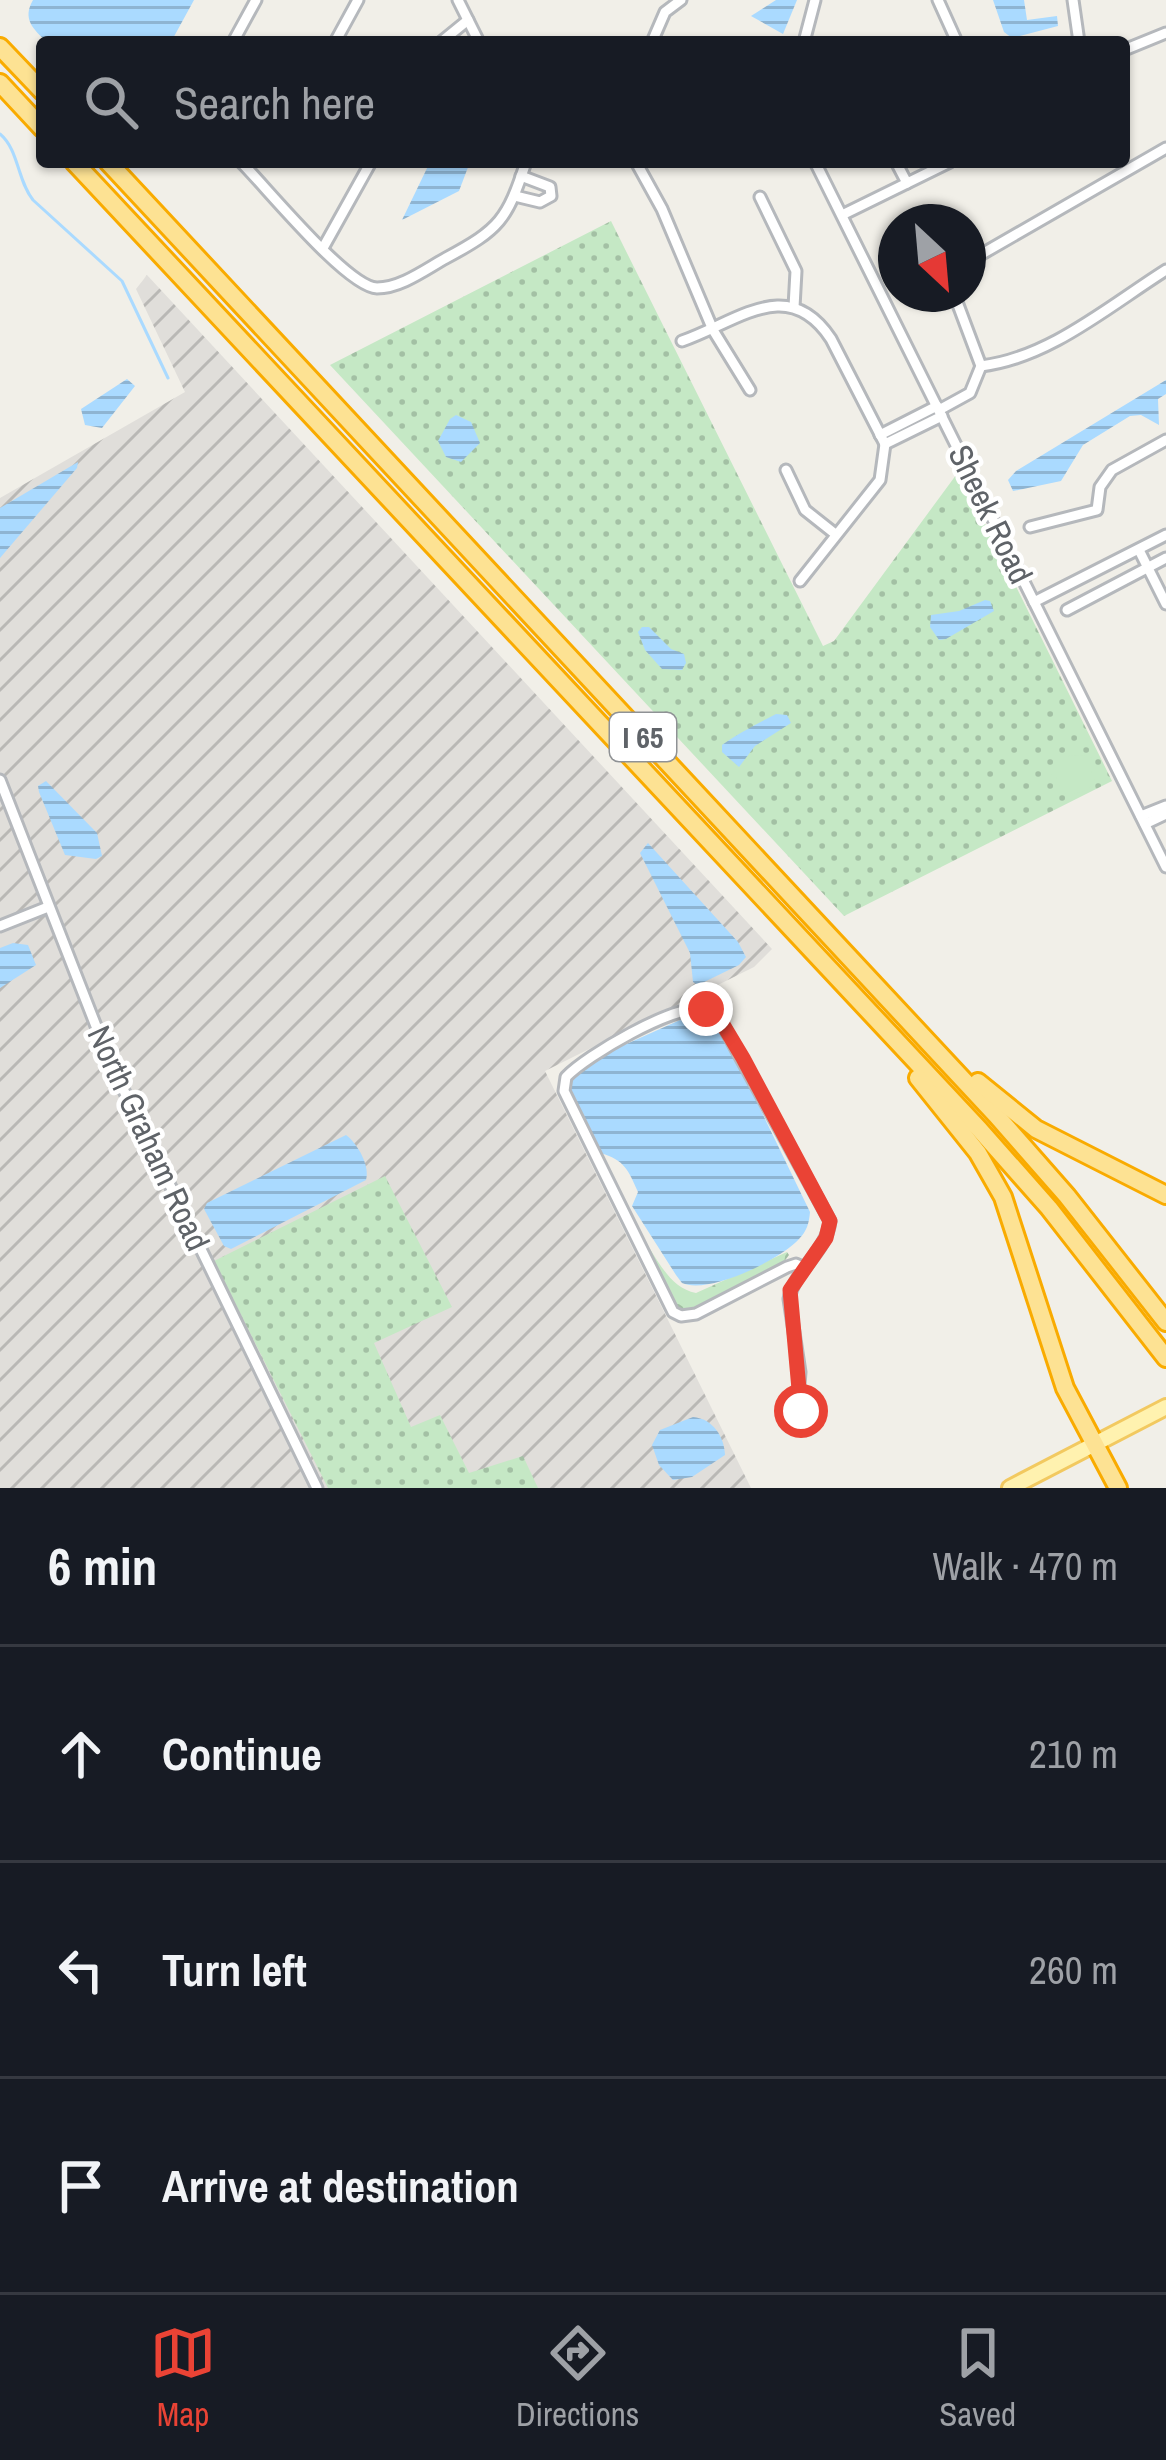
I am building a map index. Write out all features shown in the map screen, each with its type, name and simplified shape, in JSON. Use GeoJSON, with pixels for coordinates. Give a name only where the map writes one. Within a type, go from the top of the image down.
{"type":"FeatureCollection","features":[{"type":"Feature","properties":{"kind":"highway"},"geometry":{"type":"LineString","coordinates":[[0,46],[36,85]]}},
{"type":"Feature","properties":{"kind":"highway"},"geometry":{"type":"LineString","coordinates":[[0,83],[36,122]]}},
{"type":"Feature","properties":{"kind":"highway","name":"I 65"},"geometry":{"type":"LineString","coordinates":[[80,168],[823,960],[1049,1208],[1166,1358]]}},
{"type":"Feature","properties":{"kind":"highway","name":"I 65"},"geometry":{"type":"LineString","coordinates":[[114,168],[922,1036],[1067,1196],[1166,1322]]}},
{"type":"Feature","properties":{"kind":"highway"},"geometry":{"type":"LineString","coordinates":[[823,960],[992,1176],[1012,1218],[1065,1388],[1118,1488]]}},
{"type":"Feature","properties":{"kind":"highway"},"geometry":{"type":"LineString","coordinates":[[922,1036],[1036,1129],[1166,1195]]}},
{"type":"Feature","properties":{"kind":"main road"},"geometry":{"type":"LineString","coordinates":[[1010,1488],[1166,1408]]}},
{"type":"Feature","properties":{"kind":"street"},"geometry":{"type":"LineString","coordinates":[[235,36],[256,0]]}},
{"type":"Feature","properties":{"kind":"street"},"geometry":{"type":"LineString","coordinates":[[338,36],[358,0]]}},
{"type":"Feature","properties":{"kind":"street"},"geometry":{"type":"LineString","coordinates":[[458,0],[476,36]]}},
{"type":"Feature","properties":{"kind":"street"},"geometry":{"type":"LineString","coordinates":[[654,36],[666,4],[681,0]]}},
{"type":"Feature","properties":{"kind":"street"},"geometry":{"type":"LineString","coordinates":[[806,36],[815,0]]}},
{"type":"Feature","properties":{"kind":"street"},"geometry":{"type":"LineString","coordinates":[[938,0],[954,36]]}},
{"type":"Feature","properties":{"kind":"street"},"geometry":{"type":"LineString","coordinates":[[1073,0],[1078,36]]}},
{"type":"Feature","properties":{"kind":"street"},"geometry":{"type":"LineString","coordinates":[[445,36],[468,20]]}},
{"type":"Feature","properties":{"kind":"street"},"geometry":{"type":"LineString","coordinates":[[1130,48],[1166,33]]}},
{"type":"Feature","properties":{"kind":"street"},"geometry":{"type":"LineString","coordinates":[[986,252],[1166,148]]}},
{"type":"Feature","properties":{"kind":"street"},"geometry":{"type":"LineString","coordinates":[[253,168],[349,276],[374,288],[398,284],[498,226],[524,168]]}},
{"type":"Feature","properties":{"kind":"street"},"geometry":{"type":"LineString","coordinates":[[323,248],[368,168]]}},
{"type":"Feature","properties":{"kind":"street"},"geometry":{"type":"LineString","coordinates":[[639,168],[662,208],[713,330],[750,390]]}},
{"type":"Feature","properties":{"kind":"street","name":"Sheek Road"},"geometry":{"type":"LineString","coordinates":[[818,168],[1166,866]]}},
{"type":"Feature","properties":{"kind":"street"},"geometry":{"type":"LineString","coordinates":[[899,168],[907,184]]}},
{"type":"Feature","properties":{"kind":"street"},"geometry":{"type":"LineString","coordinates":[[842,215],[938,168]]}},
{"type":"Feature","properties":{"kind":"street"},"geometry":{"type":"LineString","coordinates":[[515,196],[540,202],[551,196],[550,187],[521,176]]}},
{"type":"Feature","properties":{"kind":"street"},"geometry":{"type":"LineString","coordinates":[[760,197],[796,271],[794,307]]}},
{"type":"Feature","properties":{"kind":"street"},"geometry":{"type":"LineString","coordinates":[[981,366],[1041,349],[1166,270]]}},
{"type":"Feature","properties":{"kind":"street"},"geometry":{"type":"LineString","coordinates":[[682,341],[760,307],[794,307],[811,314],[831,339],[882,440],[880,480],[800,580]]}},
{"type":"Feature","properties":{"kind":"street"},"geometry":{"type":"LineString","coordinates":[[882,440],[970,393],[981,366],[959,312]]}},
{"type":"Feature","properties":{"kind":"street"},"geometry":{"type":"LineString","coordinates":[[1030,527],[1097,510],[1100,487],[1112,470],[1166,440]]}},
{"type":"Feature","properties":{"kind":"street"},"geometry":{"type":"LineString","coordinates":[[786,470],[805,510],[834,533]]}},
{"type":"Feature","properties":{"kind":"street"},"geometry":{"type":"LineString","coordinates":[[1034,602],[1166,536]]}},
{"type":"Feature","properties":{"kind":"street"},"geometry":{"type":"LineString","coordinates":[[1138,550],[1166,604]]}},
{"type":"Feature","properties":{"kind":"street"},"geometry":{"type":"LineString","coordinates":[[1067,610],[1166,558]]}},
{"type":"Feature","properties":{"kind":"street","name":"North Graham Road"},"geometry":{"type":"LineString","coordinates":[[0,779],[110,1061],[317,1488]]}},
{"type":"Feature","properties":{"kind":"street"},"geometry":{"type":"LineString","coordinates":[[1143,820],[1166,810]]}},
{"type":"Feature","properties":{"kind":"street"},"geometry":{"type":"LineString","coordinates":[[0,926],[48,907]]}},
{"type":"Feature","properties":{"kind":"street"},"geometry":{"type":"LineString","coordinates":[[806,1268],[787,1267],[696,1314],[673,1312],[563,1091],[566,1077],[589,1058],[680,1012],[697,1008],[713,1013],[828,1213],[826,1238],[806,1268],[790,1290],[789,1299],[801,1382],[798,1398],[810,1422]]}},
{"type":"Feature","properties":{"kind":"shaded area"},"geometry":{"type":"Polygon","coordinates":[[[147,275],[772,949],[754,967],[545,1071],[751,1488],[0,1488],[0,498],[185,392],[136,289],[147,275]]]}},
{"type":"Feature","properties":{"kind":"green space"},"geometry":{"type":"Polygon","coordinates":[[[611,221],[823,646],[834,641],[959,471],[1112,781],[844,916],[330,365],[611,221]]]}},
{"type":"Feature","properties":{"kind":"green space"},"geometry":{"type":"Polygon","coordinates":[[[1069,756],[1092,758],[1089,765],[1095,781],[1080,792],[1062,793],[1051,775],[1069,756]]]}},
{"type":"Feature","properties":{"kind":"green space"},"geometry":{"type":"Polygon","coordinates":[[[385,1176],[452,1307],[374,1343],[411,1427],[440,1415],[469,1473],[523,1456],[538,1488],[328,1488],[214,1261],[385,1176]]]}},
{"type":"Feature","properties":{"kind":"green space"},"geometry":{"type":"Polygon","coordinates":[[[635,1229],[668,1276],[696,1293],[789,1255],[780,1267],[694,1310],[678,1312],[635,1229]]]}},
{"type":"Feature","properties":{"kind":"water"},"geometry":{"type":"Polygon","coordinates":[[[33,0],[194,0],[174,36],[41,36],[29,18],[33,0]]]}},
{"type":"Feature","properties":{"kind":"water"},"geometry":{"type":"Polygon","coordinates":[[[776,0],[797,0],[783,34],[751,16],[776,0]]]}},
{"type":"Feature","properties":{"kind":"water"},"geometry":{"type":"Polygon","coordinates":[[[993,0],[1024,0],[1027,20],[1057,16],[1058,26],[1020,36],[1004,32],[993,0]]]}},
{"type":"Feature","properties":{"kind":"water"},"geometry":{"type":"Polygon","coordinates":[[[427,168],[468,168],[459,191],[402,220],[427,168]]]}},
{"type":"Feature","properties":{"kind":"water"},"geometry":{"type":"Polygon","coordinates":[[[127,379],[135,386],[102,428],[85,425],[81,409],[127,379]]]}},
{"type":"Feature","properties":{"kind":"water"},"geometry":{"type":"Polygon","coordinates":[[[1166,380],[1166,394],[1158,399],[1159,425],[1141,415],[1130,416],[1083,445],[1061,481],[1013,491],[1008,480],[1016,471],[1166,380]]]}},
{"type":"Feature","properties":{"kind":"water"},"geometry":{"type":"Polygon","coordinates":[[[456,415],[471,422],[480,443],[461,462],[446,457],[438,441],[456,415]]]}},
{"type":"Feature","properties":{"kind":"water"},"geometry":{"type":"Polygon","coordinates":[[[78,462],[77,468],[0,558],[0,508],[78,462]]]}},
{"type":"Feature","properties":{"kind":"water"},"geometry":{"type":"Polygon","coordinates":[[[985,600],[994,611],[946,639],[939,640],[930,627],[931,615],[959,611],[985,600]]]}},
{"type":"Feature","properties":{"kind":"water"},"geometry":{"type":"Polygon","coordinates":[[[649,627],[671,649],[684,654],[682,670],[662,669],[645,650],[638,632],[649,627]]]}},
{"type":"Feature","properties":{"kind":"water"},"geometry":{"type":"Polygon","coordinates":[[[776,714],[787,715],[791,723],[755,746],[739,767],[722,752],[722,745],[776,714]]]}},
{"type":"Feature","properties":{"kind":"water"},"geometry":{"type":"Polygon","coordinates":[[[46,781],[97,833],[102,856],[65,855],[39,792],[38,786],[46,781]]]}},
{"type":"Feature","properties":{"kind":"water"},"geometry":{"type":"Polygon","coordinates":[[[648,843],[738,942],[746,957],[739,965],[698,985],[693,982],[690,953],[640,853],[648,843]]]}},
{"type":"Feature","properties":{"kind":"water"},"geometry":{"type":"Polygon","coordinates":[[[28,945],[36,965],[0,988],[0,948],[28,945]]]}},
{"type":"Feature","properties":{"kind":"water"},"geometry":{"type":"Polygon","coordinates":[[[680,1020],[724,1034],[810,1212],[802,1236],[790,1247],[743,1273],[709,1284],[682,1283],[632,1206],[638,1192],[625,1167],[600,1153],[568,1085],[568,1079],[593,1059],[680,1020]]]}},
{"type":"Feature","properties":{"kind":"water"},"geometry":{"type":"Polygon","coordinates":[[[346,1135],[362,1156],[366,1180],[231,1249],[224,1246],[204,1209],[207,1203],[346,1135]]]}},
{"type":"Feature","properties":{"kind":"water"},"geometry":{"type":"Polygon","coordinates":[[[693,1417],[716,1430],[725,1455],[692,1477],[673,1480],[659,1465],[652,1445],[660,1430],[693,1417]]]}},
{"type":"Feature","properties":{"kind":"waterway"},"geometry":{"type":"LineString","coordinates":[[0,134],[33,200],[122,281],[168,378]]}},
{"type":"Feature","properties":{"kind":"route"},"geometry":{"type":"LineString","coordinates":[[706,1009],[719,1018],[743,1058],[830,1221],[826,1238],[790,1290],[801,1411]]}}]}
